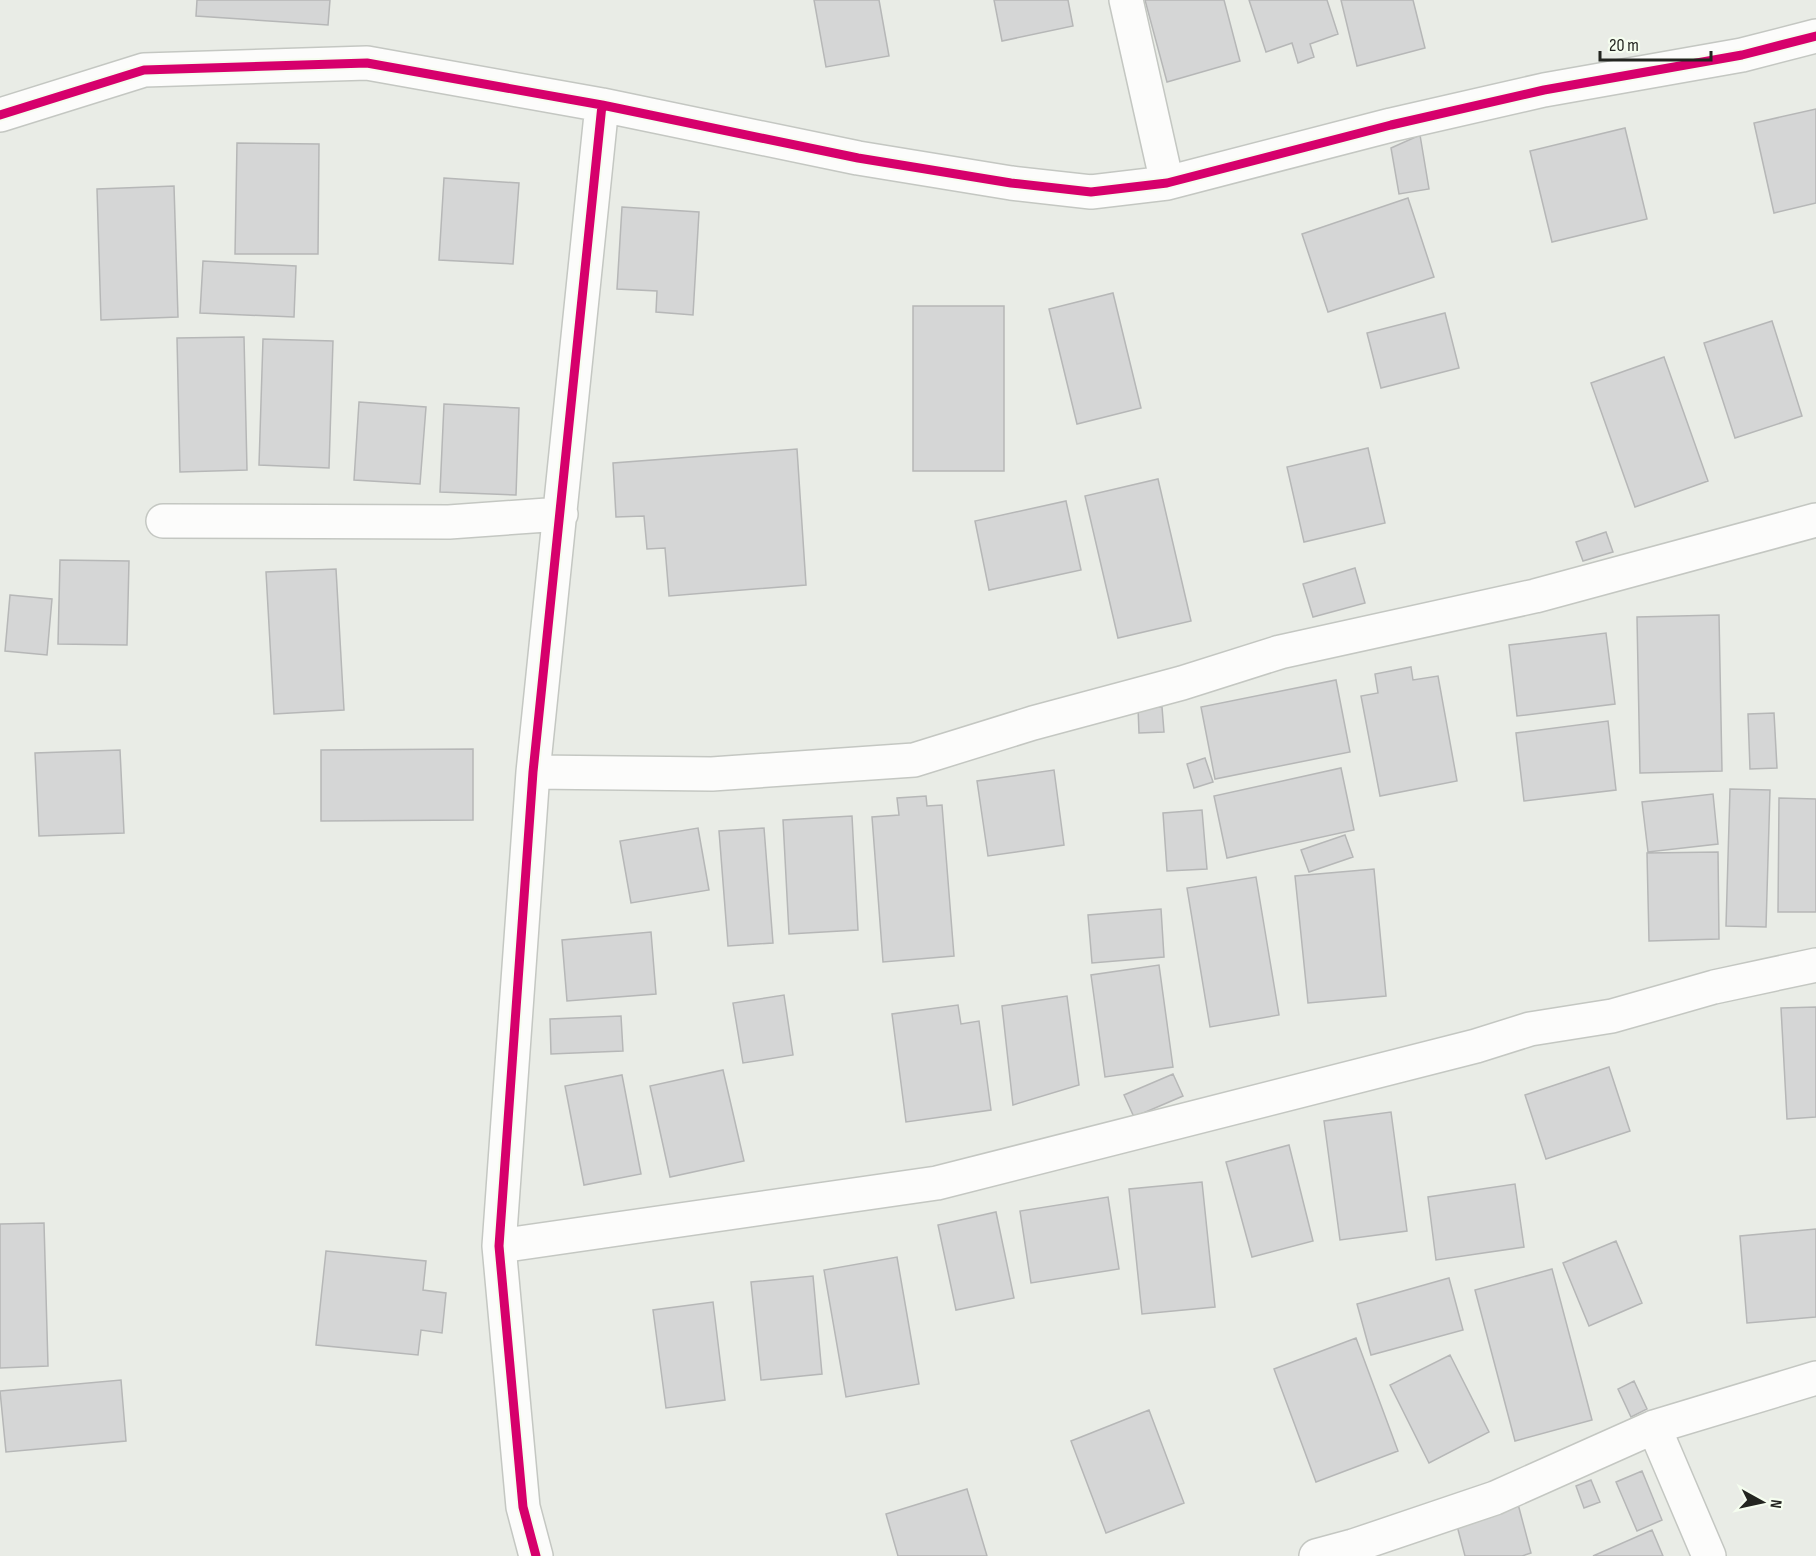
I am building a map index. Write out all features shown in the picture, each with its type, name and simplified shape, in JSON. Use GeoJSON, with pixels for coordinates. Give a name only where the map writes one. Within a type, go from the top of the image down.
{"type":"FeatureCollection","features":[{"type":"Feature","properties":{"kind":"street"},"geometry":{"type":"LineString","coordinates":[[1126,0],[1167,183]]}},
{"type":"Feature","properties":{"kind":"street"},"geometry":{"type":"LineString","coordinates":[[0,115],[144,70],[367,63],[602,105],[858,158],[1011,183],[1091,192],[1167,183],[1391,125],[1544,90],[1742,55],[1816,36]]}},
{"type":"Feature","properties":{"kind":"street"},"geometry":{"type":"LineString","coordinates":[[536,1556],[523,1507],[499,1246],[533,772],[602,105]]}},
{"type":"Feature","properties":{"kind":"street"},"geometry":{"type":"LineString","coordinates":[[163,521],[448,522],[561,514]]}},
{"type":"Feature","properties":{"kind":"street"},"geometry":{"type":"LineString","coordinates":[[533,772],[712,774],[914,760],[1033,723],[1182,683],[1280,652],[1535,596],[1816,520]]}},
{"type":"Feature","properties":{"kind":"street"},"geometry":{"type":"LineString","coordinates":[[499,1246],[937,1183],[1476,1046],[1530,1029],[1612,1016],[1714,987],[1816,965]]}},
{"type":"Feature","properties":{"kind":"street"},"geometry":{"type":"LineString","coordinates":[[1316,1556],[1353,1546],[1495,1498],[1654,1427],[1816,1378]]}},
{"type":"Feature","properties":{"kind":"street"},"geometry":{"type":"LineString","coordinates":[[1654,1427],[1709,1556]]}},
{"type":"Feature","properties":{"kind":"street"},"geometry":{"type":"LineString","coordinates":[[1311,1556],[1353,1546]]}},
{"type":"Feature","properties":{"kind":"building"},"geometry":{"type":"Polygon","coordinates":[[[197,0],[330,0],[328,25],[196,16],[197,0]]]}},
{"type":"Feature","properties":{"kind":"building"},"geometry":{"type":"Polygon","coordinates":[[[814,0],[879,0],[889,56],[826,67],[814,0]]]}},
{"type":"Feature","properties":{"kind":"building"},"geometry":{"type":"Polygon","coordinates":[[[994,0],[1068,0],[1073,26],[1002,41],[994,0]]]}},
{"type":"Feature","properties":{"kind":"building"},"geometry":{"type":"Polygon","coordinates":[[[1145,0],[1224,0],[1240,61],[1167,82],[1145,0]]]}},
{"type":"Feature","properties":{"kind":"building"},"geometry":{"type":"Polygon","coordinates":[[[1249,0],[1327,0],[1338,34],[1310,44],[1314,57],[1298,63],[1292,43],[1266,52],[1249,0]]]}},
{"type":"Feature","properties":{"kind":"building"},"geometry":{"type":"Polygon","coordinates":[[[1341,0],[1413,0],[1425,48],[1357,66],[1341,0]]]}},
{"type":"Feature","properties":{"kind":"building"},"geometry":{"type":"Polygon","coordinates":[[[1816,109],[1816,203],[1774,213],[1754,123],[1816,109]]]}},
{"type":"Feature","properties":{"kind":"building"},"geometry":{"type":"Polygon","coordinates":[[[1625,128],[1647,219],[1552,242],[1530,151],[1625,128]]]}},
{"type":"Feature","properties":{"kind":"building"},"geometry":{"type":"Polygon","coordinates":[[[1420,135],[1429,189],[1399,194],[1391,148],[1420,135]]]}},
{"type":"Feature","properties":{"kind":"building"},"geometry":{"type":"Polygon","coordinates":[[[237,143],[319,144],[318,254],[235,254],[237,143]]]}},
{"type":"Feature","properties":{"kind":"building"},"geometry":{"type":"Polygon","coordinates":[[[444,178],[519,183],[513,264],[439,260],[444,178]]]}},
{"type":"Feature","properties":{"kind":"building"},"geometry":{"type":"Polygon","coordinates":[[[174,186],[178,317],[101,320],[97,189],[174,186]]]}},
{"type":"Feature","properties":{"kind":"building"},"geometry":{"type":"Polygon","coordinates":[[[1408,198],[1434,277],[1328,312],[1302,234],[1408,198]]]}},
{"type":"Feature","properties":{"kind":"building"},"geometry":{"type":"Polygon","coordinates":[[[622,207],[699,212],[693,315],[656,312],[657,291],[617,289],[622,207]]]}},
{"type":"Feature","properties":{"kind":"building"},"geometry":{"type":"Polygon","coordinates":[[[203,261],[296,266],[294,317],[200,313],[203,261]]]}},
{"type":"Feature","properties":{"kind":"building"},"geometry":{"type":"Polygon","coordinates":[[[1113,293],[1141,408],[1077,424],[1049,309],[1113,293]]]}},
{"type":"Feature","properties":{"kind":"building"},"geometry":{"type":"Polygon","coordinates":[[[913,306],[1004,306],[1004,471],[913,471],[913,306]]]}},
{"type":"Feature","properties":{"kind":"building"},"geometry":{"type":"Polygon","coordinates":[[[1445,313],[1459,368],[1381,388],[1367,333],[1445,313]]]}},
{"type":"Feature","properties":{"kind":"building"},"geometry":{"type":"Polygon","coordinates":[[[1772,321],[1802,416],[1735,438],[1704,343],[1772,321]]]}},
{"type":"Feature","properties":{"kind":"building"},"geometry":{"type":"Polygon","coordinates":[[[244,337],[247,470],[180,472],[177,338],[244,337]]]}},
{"type":"Feature","properties":{"kind":"building"},"geometry":{"type":"Polygon","coordinates":[[[263,339],[333,341],[329,468],[259,465],[263,339]]]}},
{"type":"Feature","properties":{"kind":"building"},"geometry":{"type":"Polygon","coordinates":[[[1664,357],[1708,481],[1635,507],[1591,383],[1664,357]]]}},
{"type":"Feature","properties":{"kind":"building"},"geometry":{"type":"Polygon","coordinates":[[[359,402],[426,407],[420,484],[354,480],[359,402]]]}},
{"type":"Feature","properties":{"kind":"building"},"geometry":{"type":"Polygon","coordinates":[[[444,404],[519,408],[516,495],[440,492],[444,404]]]}},
{"type":"Feature","properties":{"kind":"building"},"geometry":{"type":"Polygon","coordinates":[[[1368,448],[1385,523],[1304,542],[1287,467],[1368,448]]]}},
{"type":"Feature","properties":{"kind":"building"},"geometry":{"type":"Polygon","coordinates":[[[797,449],[806,585],[669,596],[665,548],[647,549],[644,516],[616,517],[613,463],[797,449]]]}},
{"type":"Feature","properties":{"kind":"building"},"geometry":{"type":"Polygon","coordinates":[[[1158,479],[1191,621],[1118,638],[1085,496],[1158,479]]]}},
{"type":"Feature","properties":{"kind":"building"},"geometry":{"type":"Polygon","coordinates":[[[1066,501],[1081,570],[989,590],[975,521],[1066,501]]]}},
{"type":"Feature","properties":{"kind":"building"},"geometry":{"type":"Polygon","coordinates":[[[1606,532],[1613,552],[1583,561],[1576,542],[1606,532]]]}},
{"type":"Feature","properties":{"kind":"building"},"geometry":{"type":"Polygon","coordinates":[[[60,560],[129,561],[127,645],[58,644],[60,560]]]}},
{"type":"Feature","properties":{"kind":"building"},"geometry":{"type":"Polygon","coordinates":[[[1355,568],[1365,603],[1313,617],[1303,584],[1355,568]]]}},
{"type":"Feature","properties":{"kind":"building"},"geometry":{"type":"Polygon","coordinates":[[[336,569],[344,710],[274,714],[266,572],[336,569]]]}},
{"type":"Feature","properties":{"kind":"building"},"geometry":{"type":"Polygon","coordinates":[[[10,595],[52,599],[47,655],[5,651],[10,595]]]}},
{"type":"Feature","properties":{"kind":"building"},"geometry":{"type":"Polygon","coordinates":[[[1719,615],[1722,771],[1640,773],[1637,617],[1719,615]]]}},
{"type":"Feature","properties":{"kind":"building"},"geometry":{"type":"Polygon","coordinates":[[[1606,633],[1615,704],[1517,716],[1509,645],[1606,633]]]}},
{"type":"Feature","properties":{"kind":"building"},"geometry":{"type":"Polygon","coordinates":[[[1411,667],[1413,680],[1438,676],[1457,781],[1380,796],[1361,696],[1378,693],[1375,674],[1411,667]]]}},
{"type":"Feature","properties":{"kind":"building"},"geometry":{"type":"Polygon","coordinates":[[[1336,680],[1350,752],[1215,779],[1201,707],[1336,680]]]}},
{"type":"Feature","properties":{"kind":"building"},"geometry":{"type":"Polygon","coordinates":[[[1138,707],[1162,707],[1164,732],[1139,733],[1138,707]]]}},
{"type":"Feature","properties":{"kind":"building"},"geometry":{"type":"Polygon","coordinates":[[[1774,713],[1777,768],[1750,769],[1748,714],[1774,713]]]}},
{"type":"Feature","properties":{"kind":"building"},"geometry":{"type":"Polygon","coordinates":[[[1608,721],[1616,790],[1524,801],[1516,733],[1608,721]]]}},
{"type":"Feature","properties":{"kind":"building"},"geometry":{"type":"Polygon","coordinates":[[[473,749],[473,820],[321,821],[321,750],[473,749]]]}},
{"type":"Feature","properties":{"kind":"building"},"geometry":{"type":"Polygon","coordinates":[[[120,750],[124,833],[39,836],[35,753],[120,750]]]}},
{"type":"Feature","properties":{"kind":"building"},"geometry":{"type":"Polygon","coordinates":[[[1205,758],[1213,782],[1194,788],[1187,764],[1205,758]]]}},
{"type":"Feature","properties":{"kind":"building"},"geometry":{"type":"Polygon","coordinates":[[[1341,768],[1354,830],[1227,858],[1214,796],[1341,768]]]}},
{"type":"Feature","properties":{"kind":"building"},"geometry":{"type":"Polygon","coordinates":[[[1054,770],[1064,845],[988,856],[977,781],[1054,770]]]}},
{"type":"Feature","properties":{"kind":"building"},"geometry":{"type":"Polygon","coordinates":[[[1730,789],[1770,790],[1766,927],[1726,926],[1730,789]]]}},
{"type":"Feature","properties":{"kind":"building"},"geometry":{"type":"Polygon","coordinates":[[[1713,794],[1718,844],[1648,852],[1642,802],[1713,794]]]}},
{"type":"Feature","properties":{"kind":"building"},"geometry":{"type":"Polygon","coordinates":[[[926,796],[927,806],[942,805],[954,956],[883,962],[872,817],[899,815],[897,798],[926,796]]]}},
{"type":"Feature","properties":{"kind":"building"},"geometry":{"type":"Polygon","coordinates":[[[1779,798],[1816,799],[1816,912],[1778,912],[1779,798]]]}},
{"type":"Feature","properties":{"kind":"building"},"geometry":{"type":"Polygon","coordinates":[[[1202,810],[1207,869],[1167,871],[1163,813],[1202,810]]]}},
{"type":"Feature","properties":{"kind":"building"},"geometry":{"type":"Polygon","coordinates":[[[852,816],[858,930],[789,934],[783,820],[852,816]]]}},
{"type":"Feature","properties":{"kind":"building"},"geometry":{"type":"Polygon","coordinates":[[[698,828],[709,890],[631,903],[620,841],[698,828]]]}},
{"type":"Feature","properties":{"kind":"building"},"geometry":{"type":"Polygon","coordinates":[[[764,828],[773,943],[728,946],[719,831],[764,828]]]}},
{"type":"Feature","properties":{"kind":"building"},"geometry":{"type":"Polygon","coordinates":[[[1345,835],[1353,857],[1309,872],[1301,850],[1345,835]]]}},
{"type":"Feature","properties":{"kind":"building"},"geometry":{"type":"Polygon","coordinates":[[[1718,852],[1719,939],[1649,941],[1647,853],[1718,852]]]}},
{"type":"Feature","properties":{"kind":"building"},"geometry":{"type":"Polygon","coordinates":[[[1374,869],[1386,996],[1308,1003],[1295,876],[1374,869]]]}},
{"type":"Feature","properties":{"kind":"building"},"geometry":{"type":"Polygon","coordinates":[[[1256,877],[1279,1015],[1210,1027],[1187,888],[1256,877]]]}},
{"type":"Feature","properties":{"kind":"building"},"geometry":{"type":"Polygon","coordinates":[[[1161,909],[1164,957],[1092,963],[1088,915],[1161,909]]]}},
{"type":"Feature","properties":{"kind":"building"},"geometry":{"type":"Polygon","coordinates":[[[651,932],[656,994],[567,1001],[562,940],[651,932]]]}},
{"type":"Feature","properties":{"kind":"building"},"geometry":{"type":"Polygon","coordinates":[[[1159,965],[1173,1067],[1105,1077],[1091,975],[1159,965]]]}},
{"type":"Feature","properties":{"kind":"building"},"geometry":{"type":"Polygon","coordinates":[[[784,995],[793,1055],[743,1063],[733,1003],[784,995]]]}},
{"type":"Feature","properties":{"kind":"building"},"geometry":{"type":"Polygon","coordinates":[[[1067,996],[1079,1085],[1013,1105],[1002,1006],[1067,996]]]}},
{"type":"Feature","properties":{"kind":"building"},"geometry":{"type":"Polygon","coordinates":[[[958,1005],[961,1024],[979,1021],[991,1110],[906,1122],[892,1014],[958,1005]]]}},
{"type":"Feature","properties":{"kind":"building"},"geometry":{"type":"Polygon","coordinates":[[[1816,1007],[1816,1117],[1787,1119],[1781,1008],[1816,1007]]]}},
{"type":"Feature","properties":{"kind":"building"},"geometry":{"type":"Polygon","coordinates":[[[621,1016],[623,1051],[551,1054],[550,1019],[621,1016]]]}},
{"type":"Feature","properties":{"kind":"building"},"geometry":{"type":"Polygon","coordinates":[[[1609,1067],[1630,1131],[1546,1159],[1525,1095],[1609,1067]]]}},
{"type":"Feature","properties":{"kind":"building"},"geometry":{"type":"Polygon","coordinates":[[[723,1070],[744,1161],[670,1177],[650,1086],[723,1070]]]}},
{"type":"Feature","properties":{"kind":"building"},"geometry":{"type":"Polygon","coordinates":[[[1173,1074],[1183,1096],[1134,1117],[1124,1095],[1173,1074]]]}},
{"type":"Feature","properties":{"kind":"building"},"geometry":{"type":"Polygon","coordinates":[[[622,1075],[641,1174],[584,1185],[565,1086],[622,1075]]]}},
{"type":"Feature","properties":{"kind":"building"},"geometry":{"type":"Polygon","coordinates":[[[1391,1112],[1407,1231],[1340,1240],[1324,1121],[1391,1112]]]}},
{"type":"Feature","properties":{"kind":"building"},"geometry":{"type":"Polygon","coordinates":[[[1289,1145],[1313,1241],[1252,1257],[1226,1162],[1289,1145]]]}},
{"type":"Feature","properties":{"kind":"building"},"geometry":{"type":"Polygon","coordinates":[[[1202,1182],[1215,1307],[1142,1314],[1129,1189],[1202,1182]]]}},
{"type":"Feature","properties":{"kind":"building"},"geometry":{"type":"Polygon","coordinates":[[[1515,1184],[1524,1247],[1436,1260],[1428,1197],[1515,1184]]]}},
{"type":"Feature","properties":{"kind":"building"},"geometry":{"type":"Polygon","coordinates":[[[1108,1197],[1119,1269],[1031,1283],[1020,1211],[1108,1197]]]}},
{"type":"Feature","properties":{"kind":"building"},"geometry":{"type":"Polygon","coordinates":[[[996,1212],[1014,1298],[956,1310],[938,1225],[996,1212]]]}},
{"type":"Feature","properties":{"kind":"building"},"geometry":{"type":"Polygon","coordinates":[[[44,1223],[48,1366],[0,1368],[0,1224],[44,1223]]]}},
{"type":"Feature","properties":{"kind":"building"},"geometry":{"type":"Polygon","coordinates":[[[1816,1229],[1816,1317],[1747,1323],[1740,1236],[1816,1229]]]}},
{"type":"Feature","properties":{"kind":"building"},"geometry":{"type":"Polygon","coordinates":[[[1616,1241],[1642,1303],[1589,1326],[1563,1263],[1616,1241]]]}},
{"type":"Feature","properties":{"kind":"building"},"geometry":{"type":"Polygon","coordinates":[[[326,1251],[426,1261],[423,1290],[446,1293],[442,1333],[421,1330],[418,1355],[316,1345],[326,1251]]]}},
{"type":"Feature","properties":{"kind":"building"},"geometry":{"type":"Polygon","coordinates":[[[897,1257],[919,1384],[846,1397],[824,1270],[897,1257]]]}},
{"type":"Feature","properties":{"kind":"building"},"geometry":{"type":"Polygon","coordinates":[[[1552,1269],[1592,1420],[1515,1441],[1475,1290],[1552,1269]]]}},
{"type":"Feature","properties":{"kind":"building"},"geometry":{"type":"Polygon","coordinates":[[[813,1276],[822,1374],[761,1380],[751,1282],[813,1276]]]}},
{"type":"Feature","properties":{"kind":"building"},"geometry":{"type":"Polygon","coordinates":[[[1449,1278],[1463,1330],[1371,1355],[1357,1304],[1449,1278]]]}},
{"type":"Feature","properties":{"kind":"building"},"geometry":{"type":"Polygon","coordinates":[[[713,1302],[725,1400],[666,1408],[653,1310],[713,1302]]]}},
{"type":"Feature","properties":{"kind":"building"},"geometry":{"type":"Polygon","coordinates":[[[1356,1338],[1398,1451],[1316,1482],[1274,1369],[1356,1338]]]}},
{"type":"Feature","properties":{"kind":"building"},"geometry":{"type":"Polygon","coordinates":[[[1450,1355],[1489,1432],[1429,1463],[1390,1385],[1450,1355]]]}},
{"type":"Feature","properties":{"kind":"building"},"geometry":{"type":"Polygon","coordinates":[[[121,1380],[126,1441],[6,1452],[0,1391],[121,1380]]]}},
{"type":"Feature","properties":{"kind":"building"},"geometry":{"type":"Polygon","coordinates":[[[1634,1381],[1647,1409],[1631,1417],[1618,1389],[1634,1381]]]}},
{"type":"Feature","properties":{"kind":"building"},"geometry":{"type":"Polygon","coordinates":[[[1149,1410],[1184,1503],[1106,1533],[1071,1441],[1149,1410]]]}},
{"type":"Feature","properties":{"kind":"building"},"geometry":{"type":"Polygon","coordinates":[[[1642,1471],[1662,1520],[1637,1531],[1616,1482],[1642,1471]]]}},
{"type":"Feature","properties":{"kind":"building"},"geometry":{"type":"Polygon","coordinates":[[[1591,1480],[1600,1502],[1584,1508],[1576,1486],[1591,1480]]]}},
{"type":"Feature","properties":{"kind":"building"},"geometry":{"type":"Polygon","coordinates":[[[967,1489],[987,1556],[898,1556],[886,1514],[967,1489]]]}},
{"type":"Feature","properties":{"kind":"building"},"geometry":{"type":"Polygon","coordinates":[[[1518,1504],[1531,1553],[1522,1556],[1465,1556],[1456,1522],[1518,1504]]]}},
{"type":"Feature","properties":{"kind":"building"},"geometry":{"type":"Polygon","coordinates":[[[1652,1530],[1663,1556],[1593,1556],[1652,1530]]]}},
{"type":"Feature","properties":{"kind":"cycle path"},"geometry":{"type":"LineString","coordinates":[[0,115],[144,70],[367,63],[602,105],[858,158],[1011,183],[1091,192],[1167,183],[1391,125],[1544,90],[1742,55],[1816,36]]}},
{"type":"Feature","properties":{"kind":"cycle path"},"geometry":{"type":"LineString","coordinates":[[536,1556],[523,1507],[499,1246],[533,772],[602,105]]}}]}
